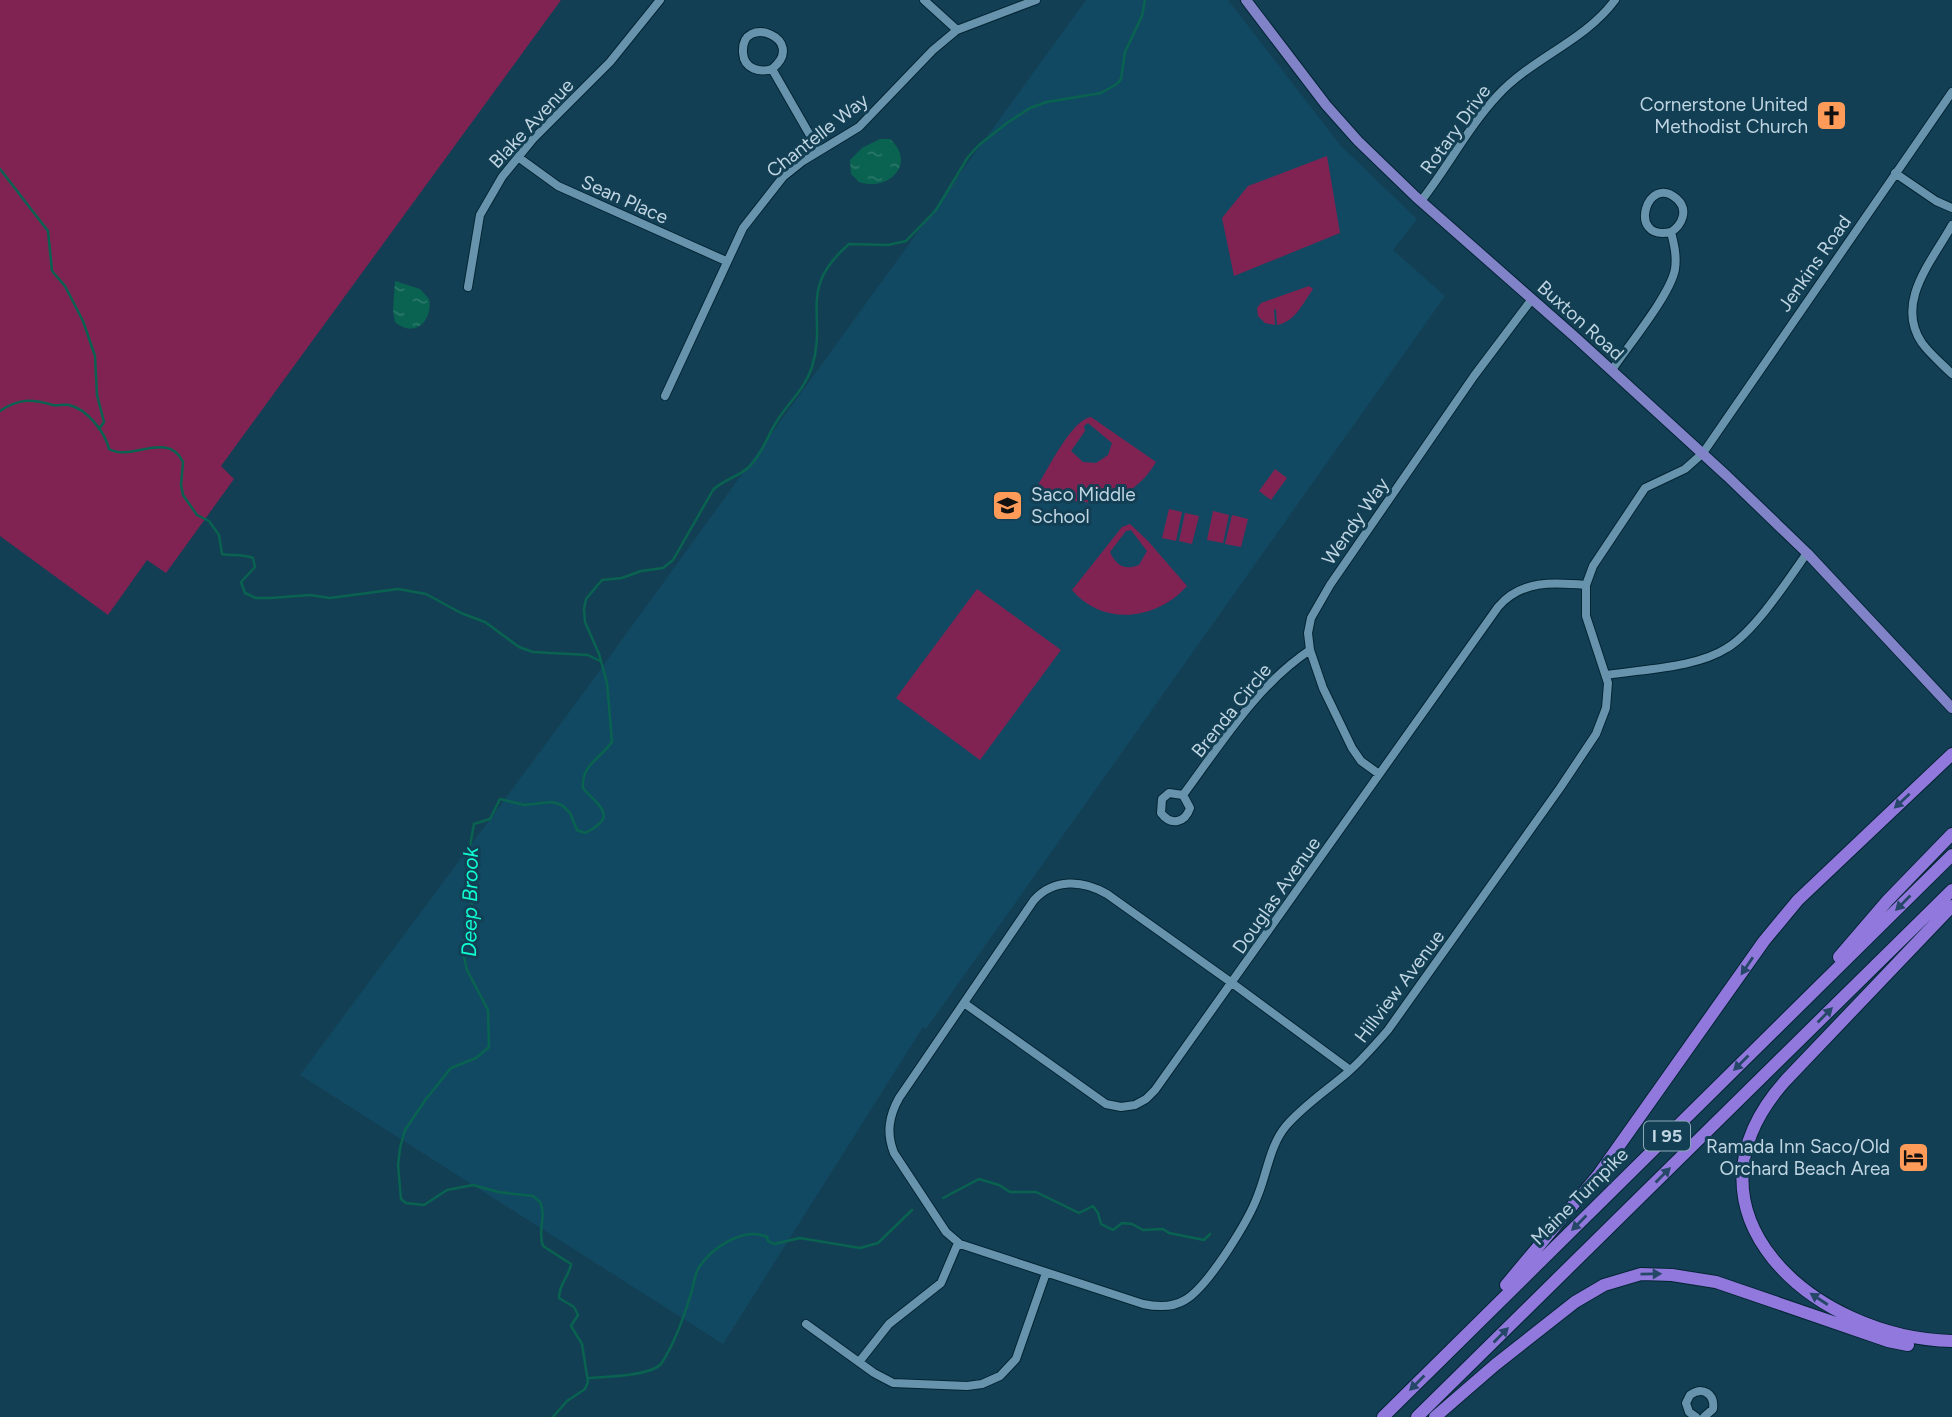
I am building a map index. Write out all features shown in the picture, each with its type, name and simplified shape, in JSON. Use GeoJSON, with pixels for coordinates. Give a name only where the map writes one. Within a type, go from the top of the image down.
{"type":"FeatureCollection","features":[{"type":"Feature","properties":{"kind":"highway"},"geometry":{"type":"LineString","coordinates":[[1451,1349],[1599,1174],[1764,941],[1798,900],[1952,754]]}},
{"type":"Feature","properties":{"kind":"highway"},"geometry":{"type":"LineString","coordinates":[[1784,1021],[1888,900],[1952,834]]}},
{"type":"Feature","properties":{"kind":"highway","name":"Maine Turnpike"},"geometry":{"type":"LineString","coordinates":[[1382,1417],[1952,855]]}},
{"type":"Feature","properties":{"kind":"highway","name":"I 95"},"geometry":{"type":"LineString","coordinates":[[1417,1417],[1952,890]]}},
{"type":"Feature","properties":{"kind":"highway"},"geometry":{"type":"LineString","coordinates":[[1952,906],[1764,1106],[1747,1145],[1743,1186],[1748,1214],[1761,1245],[1776,1264],[1806,1290],[1840,1312],[1874,1327],[1910,1338],[1952,1341]]}},
{"type":"Feature","properties":{"kind":"highway"},"geometry":{"type":"LineString","coordinates":[[1434,1417],[1566,1308],[1604,1285],[1641,1275],[1672,1275],[1716,1282],[1888,1341],[1933,1349],[1952,1349]]}},
{"type":"Feature","properties":{"kind":"main road","name":"Buxton Road"},"geometry":{"type":"LineString","coordinates":[[1246,0],[1343,124],[1376,159],[1703,453],[1807,553],[1952,708]]}},
{"type":"Feature","properties":{"kind":"street","name":"Blake Avenue"},"geometry":{"type":"LineString","coordinates":[[468,287],[480,215],[492,191],[533,139],[610,62],[660,0]]}},
{"type":"Feature","properties":{"kind":"street"},"geometry":{"type":"LineString","coordinates":[[924,0],[957,30]]}},
{"type":"Feature","properties":{"kind":"street","name":"Chantelle Way"},"geometry":{"type":"LineString","coordinates":[[664,396],[726,261],[743,228],[764,199],[793,169],[859,127],[933,50],[957,30],[1036,0]]}},
{"type":"Feature","properties":{"kind":"street","name":"Rotary Drive"},"geometry":{"type":"LineString","coordinates":[[1421,201],[1498,95],[1516,78],[1597,20],[1615,0]]}},
{"type":"Feature","properties":{"kind":"street"},"geometry":{"type":"LineString","coordinates":[[764,31],[780,41],[782,53],[777,65],[772,69],[759,71],[747,64],[743,45],[751,35],[764,31]]}},
{"type":"Feature","properties":{"kind":"street"},"geometry":{"type":"LineString","coordinates":[[772,69],[819,151]]}},
{"type":"Feature","properties":{"kind":"street","name":"Jenkins Road"},"geometry":{"type":"LineString","coordinates":[[1703,453],[1952,92]]}},
{"type":"Feature","properties":{"kind":"street","name":"Sean Place"},"geometry":{"type":"LineString","coordinates":[[518,157],[558,186],[726,261]]}},
{"type":"Feature","properties":{"kind":"street"},"geometry":{"type":"LineString","coordinates":[[1895,173],[1936,201],[1952,208]]}},
{"type":"Feature","properties":{"kind":"street"},"geometry":{"type":"LineString","coordinates":[[1671,195],[1681,204],[1681,223],[1671,232],[1653,230],[1645,220],[1645,207],[1652,197],[1671,195]]}},
{"type":"Feature","properties":{"kind":"street"},"geometry":{"type":"LineString","coordinates":[[1952,225],[1916,287],[1911,313],[1920,341],[1952,374]]}},
{"type":"Feature","properties":{"kind":"street"},"geometry":{"type":"LineString","coordinates":[[1612,370],[1675,272],[1676,256],[1671,232]]}},
{"type":"Feature","properties":{"kind":"street","name":"Wendy Way"},"geometry":{"type":"LineString","coordinates":[[1379,774],[1361,761],[1352,748],[1328,700],[1310,650],[1308,633],[1311,618],[1330,585],[1474,376],[1532,299]]}},
{"type":"Feature","properties":{"kind":"street","name":"Hillview Avenue"},"geometry":{"type":"LineString","coordinates":[[958,1243],[1152,1306],[1175,1305],[1187,1299],[1209,1276],[1252,1210],[1274,1146],[1285,1128],[1350,1070],[1388,1030],[1596,734],[1604,713],[1608,690],[1607,675],[1587,622],[1586,584],[1604,548],[1646,488],[1685,469],[1703,453]]}},
{"type":"Feature","properties":{"kind":"street"},"geometry":{"type":"LineString","coordinates":[[1607,675],[1684,663],[1706,658],[1726,649],[1758,618],[1807,553]]}},
{"type":"Feature","properties":{"kind":"street","name":"Douglas Avenue"},"geometry":{"type":"LineString","coordinates":[[964,1003],[1102,1101],[1113,1106],[1127,1107],[1141,1102],[1155,1090],[1484,625],[1508,596],[1523,587],[1537,584],[1586,584]]}},
{"type":"Feature","properties":{"kind":"street","name":"Brenda Circle"},"geometry":{"type":"LineString","coordinates":[[1183,795],[1257,697],[1289,665],[1310,650]]}},
{"type":"Feature","properties":{"kind":"street"},"geometry":{"type":"LineString","coordinates":[[859,1362],[898,1316],[941,1283],[958,1243],[946,1232],[894,1153],[889,1126],[892,1109],[1034,900],[1048,888],[1067,883],[1086,885],[1101,891],[1350,1070]]}},
{"type":"Feature","properties":{"kind":"street"},"geometry":{"type":"LineString","coordinates":[[806,1324],[880,1377],[893,1383],[967,1386],[990,1382],[1007,1371],[1016,1359],[1046,1273]]}},
{"type":"Feature","properties":{"kind":"street"},"geometry":{"type":"LineString","coordinates":[[1694,1417],[1687,1408],[1688,1398],[1693,1392],[1701,1391],[1708,1393],[1713,1400],[1713,1409],[1704,1417]]}},
{"type":"Feature","properties":{"kind":"shaded area"},"geometry":{"type":"Polygon","coordinates":[[[0,0],[561,0],[221,466],[234,479],[166,573],[147,560],[108,615],[0,536],[0,0]]]}},
{"type":"Feature","properties":{"kind":"shaded area","name":"Saco Middle School"},"geometry":{"type":"Polygon","coordinates":[[[1086,0],[1228,0],[1341,146],[1417,219],[1393,250],[1445,296],[926,1029],[923,1027],[723,1344],[300,1075],[568,714],[1086,0]]]}},
{"type":"Feature","properties":{"kind":"shaded area"},"geometry":{"type":"Polygon","coordinates":[[[1327,156],[1340,233],[1234,276],[1222,218],[1248,186],[1327,156]]]}},
{"type":"Feature","properties":{"kind":"shaded area"},"geometry":{"type":"Polygon","coordinates":[[[1309,286],[1313,289],[1289,320],[1277,325],[1276,309],[1275,325],[1265,323],[1258,316],[1257,308],[1261,303],[1309,286]]]}},
{"type":"Feature","properties":{"kind":"shaded area"},"geometry":{"type":"Polygon","coordinates":[[[1091,417],[1156,462],[1132,489],[1118,497],[1086,502],[1070,500],[1038,485],[1069,435],[1084,420],[1091,417]],[[1088,423],[1071,451],[1083,462],[1096,463],[1108,455],[1112,443],[1088,423]]]}},
{"type":"Feature","properties":{"kind":"shaded area"},"geometry":{"type":"Polygon","coordinates":[[[1275,469],[1287,478],[1271,500],[1259,491],[1275,469]]]}},
{"type":"Feature","properties":{"kind":"shaded area"},"geometry":{"type":"Polygon","coordinates":[[[1169,509],[1182,512],[1176,541],[1162,538],[1169,509]]]}},
{"type":"Feature","properties":{"kind":"shaded area"},"geometry":{"type":"Polygon","coordinates":[[[1213,511],[1229,515],[1223,543],[1207,540],[1213,511]]]}},
{"type":"Feature","properties":{"kind":"shaded area"},"geometry":{"type":"Polygon","coordinates":[[[1185,513],[1199,516],[1192,544],[1179,541],[1185,513]]]}},
{"type":"Feature","properties":{"kind":"shaded area"},"geometry":{"type":"Polygon","coordinates":[[[1232,515],[1248,519],[1241,547],[1225,544],[1232,515]]]}},
{"type":"Feature","properties":{"kind":"shaded area"},"geometry":{"type":"Polygon","coordinates":[[[1130,524],[1187,586],[1161,606],[1130,615],[1099,610],[1072,590],[1122,527],[1130,524]],[[1131,530],[1126,531],[1110,552],[1118,563],[1129,567],[1139,565],[1147,551],[1131,530]]]}},
{"type":"Feature","properties":{"kind":"shaded area"},"geometry":{"type":"Polygon","coordinates":[[[977,589],[1061,650],[980,760],[896,698],[977,589]]]}},
{"type":"Feature","properties":{"kind":"water"},"geometry":{"type":"Polygon","coordinates":[[[880,139],[890,139],[898,148],[900,166],[889,179],[880,183],[859,182],[851,174],[850,160],[862,148],[880,139]]]}},
{"type":"Feature","properties":{"kind":"water"},"geometry":{"type":"Polygon","coordinates":[[[395,281],[420,289],[429,299],[428,314],[416,328],[402,327],[395,322],[395,281]]]}},
{"type":"Feature","properties":{"kind":"waterway","name":"Deep Brook"},"geometry":{"type":"LineString","coordinates":[[553,1417],[567,1401],[585,1389],[588,1382],[582,1344],[571,1326],[578,1315],[574,1307],[559,1298],[571,1264],[543,1246],[543,1213],[540,1202],[533,1196],[498,1192],[473,1185],[447,1190],[424,1205],[406,1203],[401,1199],[398,1165],[405,1130],[451,1068],[476,1058],[489,1047],[488,1010],[467,970],[464,957],[464,940],[472,907],[468,857],[474,824],[490,819],[500,799],[524,805],[552,802],[562,805],[570,813],[577,830],[585,833],[602,821],[603,811],[583,788],[588,768],[612,742],[607,683],[599,654],[585,622],[586,599],[602,580],[663,568],[673,560],[713,490],[754,462],[812,367],[816,349],[818,289],[833,260],[849,244],[888,245],[906,241],[936,210],[968,157],[979,145],[1030,108],[1047,102],[1101,93],[1117,84],[1121,79],[1125,52],[1142,16],[1145,0]]}},
{"type":"Feature","properties":{"kind":"waterway"},"geometry":{"type":"LineString","coordinates":[[0,169],[48,231],[52,271],[65,286],[83,321],[95,356],[97,395],[104,422],[99,429]]}},
{"type":"Feature","properties":{"kind":"waterway"},"geometry":{"type":"LineString","coordinates":[[0,411],[26,401],[69,405],[82,411],[94,422],[109,449],[128,452],[159,447],[176,453],[183,462],[183,495],[197,515],[209,521],[219,535],[222,554],[253,558],[255,567],[241,582],[245,593],[256,598],[310,595],[330,598],[398,589],[426,594],[461,613],[485,622],[519,647],[533,652],[588,655],[600,661]]}},
{"type":"Feature","properties":{"kind":"waterway"},"geometry":{"type":"LineString","coordinates":[[943,1198],[979,1179],[999,1185],[1010,1192],[1036,1192],[1079,1213],[1093,1206],[1101,1224],[1113,1230],[1122,1223],[1132,1224],[1143,1230],[1163,1229],[1169,1233],[1204,1240],[1210,1234]]}},
{"type":"Feature","properties":{"kind":"waterway"},"geometry":{"type":"LineString","coordinates":[[588,1378],[637,1373],[661,1364],[679,1328],[698,1269],[710,1254],[728,1241],[758,1234],[767,1237],[768,1241],[774,1244],[800,1238],[860,1248],[878,1243],[912,1210]]}},
{"type":"Feature","properties":{"kind":"place","name":"Cornerstone United Methodist Church"},"geometry":{"type":"Point","coordinates":[1831,115]}},
{"type":"Feature","properties":{"kind":"place","name":"Saco Middle School"},"geometry":{"type":"Point","coordinates":[1008,505]}},
{"type":"Feature","properties":{"kind":"place","name":"Ramada Inn Saco/Old Orchard Beach Area"},"geometry":{"type":"Point","coordinates":[1913,1157]}}]}
